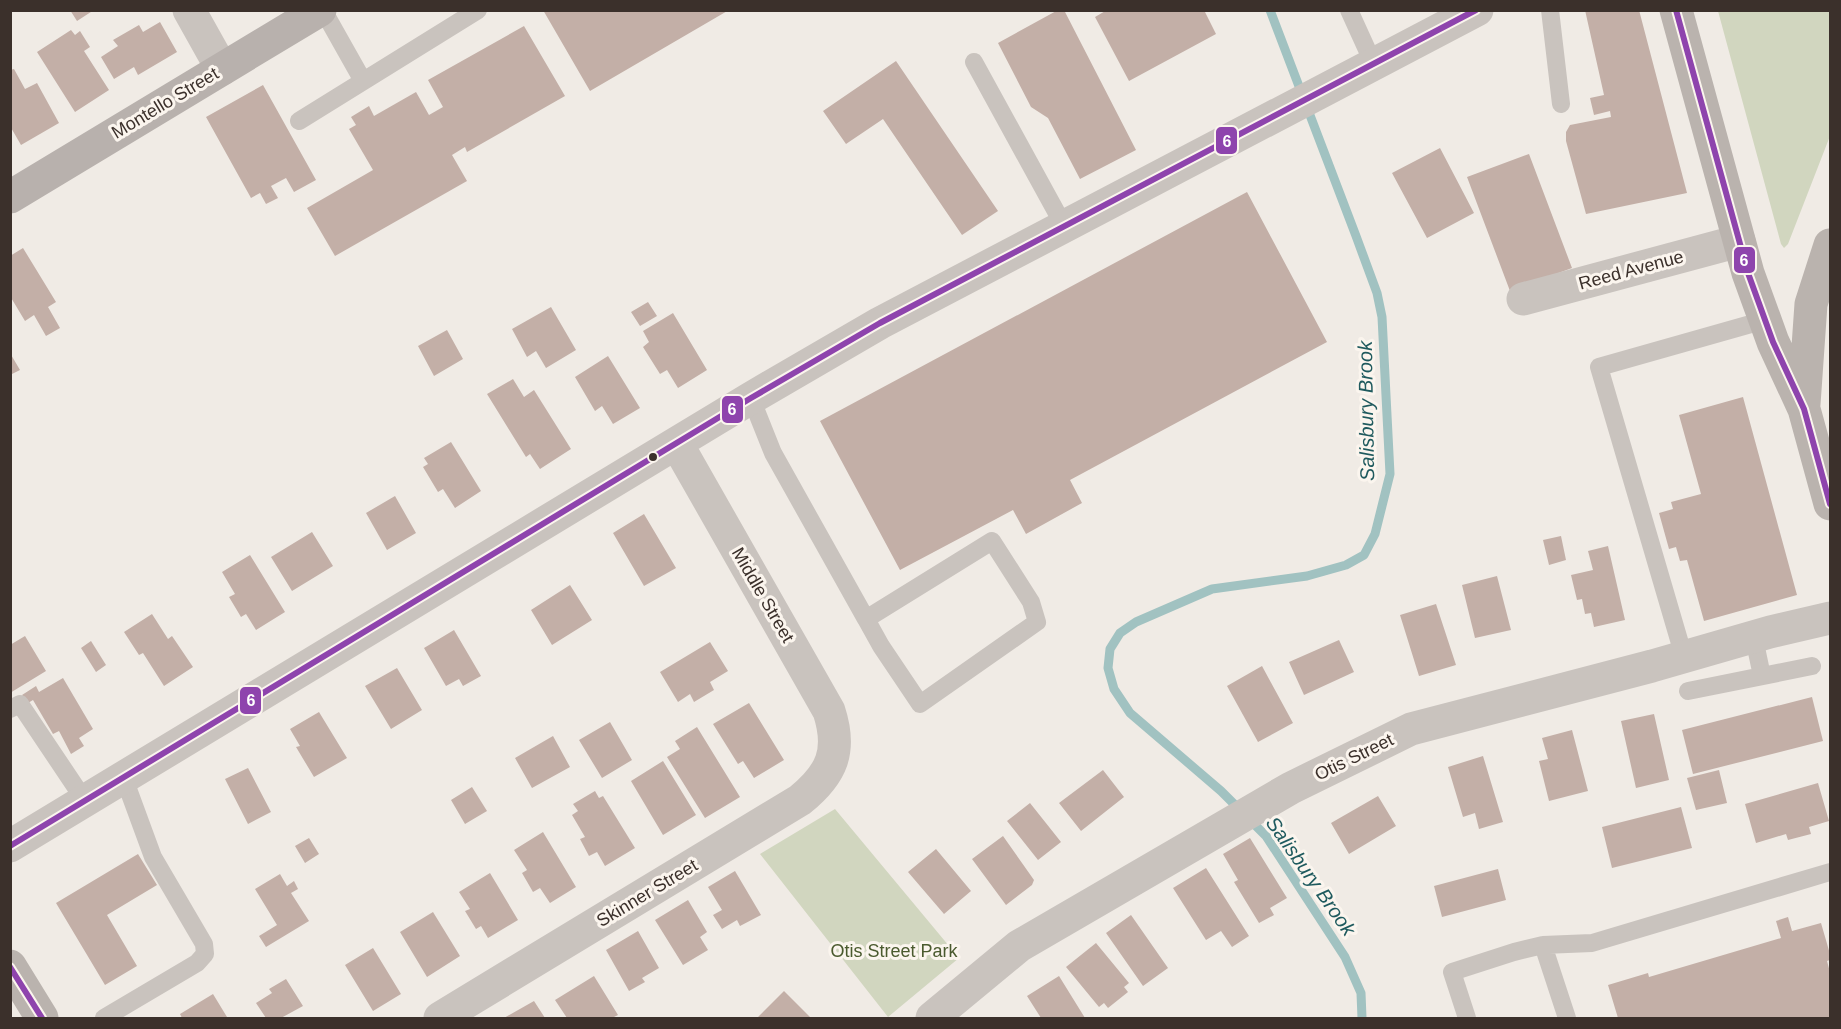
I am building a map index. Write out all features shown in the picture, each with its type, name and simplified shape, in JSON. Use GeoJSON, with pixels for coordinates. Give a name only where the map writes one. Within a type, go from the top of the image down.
{"type":"FeatureCollection","features":[{"type":"Feature","properties":{"kind":"main road","name":"Montello Street"},"geometry":{"type":"LineString","coordinates":[[10,197],[322,10]]}},
{"type":"Feature","properties":{"kind":"main road"},"geometry":{"type":"LineString","coordinates":[[1676,10],[1739,241],[1765,320],[1804,409],[1830,504]]}},
{"type":"Feature","properties":{"kind":"main road"},"geometry":{"type":"LineString","coordinates":[[1804,409],[1811,304],[1830,245]]}},
{"type":"Feature","properties":{"kind":"main road"},"geometry":{"type":"LineString","coordinates":[[10,966],[42,1018]]}},
{"type":"Feature","properties":{"kind":"street"},"geometry":{"type":"LineString","coordinates":[[189,10],[222,69]]}},
{"type":"Feature","properties":{"kind":"street"},"geometry":{"type":"LineString","coordinates":[[10,846],[751,398],[880,323],[1477,10]]}},
{"type":"Feature","properties":{"kind":"street","name":"Reed Avenue"},"geometry":{"type":"LineString","coordinates":[[1523,299],[1739,241]]}},
{"type":"Feature","properties":{"kind":"street","name":"Middle Street"},"geometry":{"type":"LineString","coordinates":[[677,444],[822,697],[833,725],[834,750]]}},
{"type":"Feature","properties":{"kind":"street","name":"Otis Street"},"geometry":{"type":"LineString","coordinates":[[932,1018],[1019,946],[1268,801],[1350,757],[1411,729],[1830,618]]}},
{"type":"Feature","properties":{"kind":"street","name":"Skinner Street"},"geometry":{"type":"LineString","coordinates":[[440,1018],[800,800],[823,779],[830,766],[834,750]]}},
{"type":"Feature","properties":{"kind":"lane"},"geometry":{"type":"LineString","coordinates":[[322,10],[363,81]]}},
{"type":"Feature","properties":{"kind":"lane"},"geometry":{"type":"LineString","coordinates":[[300,120],[478,10]]}},
{"type":"Feature","properties":{"kind":"lane"},"geometry":{"type":"LineString","coordinates":[[1350,10],[1374,65]]}},
{"type":"Feature","properties":{"kind":"lane"},"geometry":{"type":"LineString","coordinates":[[1550,10],[1561,104]]}},
{"type":"Feature","properties":{"kind":"lane"},"geometry":{"type":"LineString","coordinates":[[974,62],[1064,226]]}},
{"type":"Feature","properties":{"kind":"lane"},"geometry":{"type":"LineString","coordinates":[[1684,657],[1599,367],[1765,320]]}},
{"type":"Feature","properties":{"kind":"lane"},"geometry":{"type":"LineString","coordinates":[[751,398],[773,453],[881,646],[920,704],[1037,622],[1031,602],[992,541],[866,619]]}},
{"type":"Feature","properties":{"kind":"lane"},"geometry":{"type":"LineString","coordinates":[[1754,638],[1762,676]]}},
{"type":"Feature","properties":{"kind":"lane"},"geometry":{"type":"LineString","coordinates":[[1688,691],[1812,666]]}},
{"type":"Feature","properties":{"kind":"lane"},"geometry":{"type":"LineString","coordinates":[[10,709],[20,704],[86,801]]}},
{"type":"Feature","properties":{"kind":"lane"},"geometry":{"type":"LineString","coordinates":[[104,1018],[197,963],[205,954],[204,944],[153,857],[124,778]]}},
{"type":"Feature","properties":{"kind":"lane"},"geometry":{"type":"LineString","coordinates":[[1467,1018],[1452,972],[1543,945],[1592,943],[1830,872]]}},
{"type":"Feature","properties":{"kind":"lane"},"geometry":{"type":"LineString","coordinates":[[1543,945],[1567,1018]]}},
{"type":"Feature","properties":{"kind":"green space"},"geometry":{"type":"Polygon","coordinates":[[[1718,11],[1830,11],[1830,136],[1788,244],[1784,248],[1781,244],[1718,11]]]}},
{"type":"Feature","properties":{"kind":"green space","name":"Otis Street Park"},"geometry":{"type":"Polygon","coordinates":[[[835,809],[959,958],[888,1017],[760,854],[835,809]]]}},
{"type":"Feature","properties":{"kind":"building"},"geometry":{"type":"Polygon","coordinates":[[[70,10],[94,10],[77,21],[70,10]]]}},
{"type":"Feature","properties":{"kind":"building"},"geometry":{"type":"Polygon","coordinates":[[[543,10],[729,10],[590,91],[543,10]]]}},
{"type":"Feature","properties":{"kind":"building"},"geometry":{"type":"Polygon","coordinates":[[[1058,10],[1064,10],[1136,150],[1080,179],[1048,118],[1031,107],[998,43],[1058,10]]]}},
{"type":"Feature","properties":{"kind":"building"},"geometry":{"type":"Polygon","coordinates":[[[1107,10],[1204,10],[1216,34],[1129,81],[1095,17],[1107,10]]]}},
{"type":"Feature","properties":{"kind":"building"},"geometry":{"type":"Polygon","coordinates":[[[1585,10],[1639,10],[1687,193],[1586,214],[1566,141],[1566,132],[1570,125],[1611,117],[1610,111],[1594,115],[1590,98],[1604,95],[1585,10]]]}},
{"type":"Feature","properties":{"kind":"building"},"geometry":{"type":"Polygon","coordinates":[[[160,22],[177,52],[138,75],[134,67],[114,79],[101,57],[118,46],[113,40],[139,25],[143,32],[160,22]]]}},
{"type":"Feature","properties":{"kind":"building"},"geometry":{"type":"Polygon","coordinates":[[[524,26],[565,96],[467,152],[465,147],[452,155],[467,181],[335,256],[307,208],[373,170],[349,129],[356,125],[351,117],[369,106],[374,116],[416,92],[429,115],[443,107],[428,80],[524,26]]]}},
{"type":"Feature","properties":{"kind":"building"},"geometry":{"type":"Polygon","coordinates":[[[71,30],[75,35],[80,31],[90,47],[84,51],[109,90],[75,112],[37,52],[71,30]]]}},
{"type":"Feature","properties":{"kind":"building"},"geometry":{"type":"Polygon","coordinates":[[[896,61],[998,211],[962,235],[883,119],[846,144],[823,111],[896,61]]]}},
{"type":"Feature","properties":{"kind":"building"},"geometry":{"type":"Polygon","coordinates":[[[14,69],[25,89],[37,83],[59,123],[21,145],[10,126],[10,70],[14,69]]]}},
{"type":"Feature","properties":{"kind":"building"},"geometry":{"type":"Polygon","coordinates":[[[263,85],[316,180],[294,192],[286,178],[271,186],[278,198],[266,204],[260,193],[251,198],[206,117],[263,85]]]}},
{"type":"Feature","properties":{"kind":"building"},"geometry":{"type":"Polygon","coordinates":[[[1440,148],[1474,213],[1427,238],[1392,173],[1440,148]]]}},
{"type":"Feature","properties":{"kind":"building"},"geometry":{"type":"Polygon","coordinates":[[[1529,154],[1572,268],[1510,291],[1467,177],[1529,154]]]}},
{"type":"Feature","properties":{"kind":"building"},"geometry":{"type":"Polygon","coordinates":[[[1247,192],[1327,342],[1070,480],[1082,503],[1026,534],[1013,510],[900,570],[820,421],[1247,192]]]}},
{"type":"Feature","properties":{"kind":"building"},"geometry":{"type":"Polygon","coordinates":[[[23,248],[56,302],[48,307],[60,328],[46,336],[34,315],[25,321],[10,296],[10,256],[23,248]]]}},
{"type":"Feature","properties":{"kind":"building"},"geometry":{"type":"Polygon","coordinates":[[[648,302],[657,316],[640,326],[631,312],[648,302]]]}},
{"type":"Feature","properties":{"kind":"building"},"geometry":{"type":"Polygon","coordinates":[[[551,307],[576,350],[546,368],[536,351],[527,357],[512,329],[551,307]]]}},
{"type":"Feature","properties":{"kind":"building"},"geometry":{"type":"Polygon","coordinates":[[[673,313],[707,370],[678,388],[667,370],[660,374],[643,347],[649,342],[643,331],[673,313]]]}},
{"type":"Feature","properties":{"kind":"building"},"geometry":{"type":"Polygon","coordinates":[[[447,330],[463,359],[434,376],[418,346],[447,330]]]}},
{"type":"Feature","properties":{"kind":"building"},"geometry":{"type":"Polygon","coordinates":[[[10,353],[20,370],[10,375],[10,353]]]}},
{"type":"Feature","properties":{"kind":"building"},"geometry":{"type":"Polygon","coordinates":[[[608,356],[640,408],[613,424],[602,406],[595,411],[575,377],[608,356]]]}},
{"type":"Feature","properties":{"kind":"building"},"geometry":{"type":"Polygon","coordinates":[[[513,379],[524,397],[534,390],[571,449],[540,469],[530,454],[526,457],[487,394],[513,379]]]}},
{"type":"Feature","properties":{"kind":"building"},"geometry":{"type":"Polygon","coordinates":[[[1743,397],[1797,595],[1704,621],[1687,560],[1680,561],[1676,547],[1669,549],[1659,513],[1673,509],[1671,502],[1701,494],[1679,415],[1743,397]]]}},
{"type":"Feature","properties":{"kind":"building"},"geometry":{"type":"Polygon","coordinates":[[[451,442],[481,491],[455,508],[443,489],[438,492],[423,467],[428,464],[424,458],[451,442]]]}},
{"type":"Feature","properties":{"kind":"building"},"geometry":{"type":"Polygon","coordinates":[[[395,496],[416,533],[387,550],[366,513],[395,496]]]}},
{"type":"Feature","properties":{"kind":"building"},"geometry":{"type":"Polygon","coordinates":[[[644,514],[676,568],[644,586],[613,533],[644,514]]]}},
{"type":"Feature","properties":{"kind":"building"},"geometry":{"type":"Polygon","coordinates":[[[312,532],[333,566],[292,591],[271,557],[312,532]]]}},
{"type":"Feature","properties":{"kind":"building"},"geometry":{"type":"Polygon","coordinates":[[[1561,536],[1566,560],[1549,565],[1543,540],[1561,536]]]}},
{"type":"Feature","properties":{"kind":"building"},"geometry":{"type":"Polygon","coordinates":[[[1608,546],[1625,620],[1594,627],[1591,613],[1585,614],[1582,599],[1577,600],[1571,575],[1593,570],[1588,551],[1608,546]]]}},
{"type":"Feature","properties":{"kind":"building"},"geometry":{"type":"Polygon","coordinates":[[[250,555],[285,612],[256,630],[246,614],[241,617],[229,597],[235,594],[222,572],[250,555]]]}},
{"type":"Feature","properties":{"kind":"building"},"geometry":{"type":"Polygon","coordinates":[[[1497,576],[1511,630],[1475,638],[1462,585],[1497,576]]]}},
{"type":"Feature","properties":{"kind":"building"},"geometry":{"type":"Polygon","coordinates":[[[570,585],[592,620],[552,645],[531,610],[570,585]]]}},
{"type":"Feature","properties":{"kind":"building"},"geometry":{"type":"Polygon","coordinates":[[[1436,604],[1456,665],[1419,676],[1400,615],[1436,604]]]}},
{"type":"Feature","properties":{"kind":"building"},"geometry":{"type":"Polygon","coordinates":[[[152,614],[168,639],[172,636],[193,667],[164,686],[143,653],[139,655],[124,632],[152,614]]]}},
{"type":"Feature","properties":{"kind":"building"},"geometry":{"type":"Polygon","coordinates":[[[454,630],[481,676],[463,686],[459,679],[446,686],[424,648],[454,630]]]}},
{"type":"Feature","properties":{"kind":"building"},"geometry":{"type":"Polygon","coordinates":[[[25,636],[46,671],[10,693],[10,645],[25,636]]]}},
{"type":"Feature","properties":{"kind":"building"},"geometry":{"type":"Polygon","coordinates":[[[1339,640],[1354,672],[1304,695],[1289,662],[1339,640]]]}},
{"type":"Feature","properties":{"kind":"building"},"geometry":{"type":"Polygon","coordinates":[[[91,641],[106,665],[96,672],[81,648],[91,641]]]}},
{"type":"Feature","properties":{"kind":"building"},"geometry":{"type":"Polygon","coordinates":[[[710,642],[728,671],[710,682],[714,690],[694,702],[690,694],[678,702],[660,672],[710,642]]]}},
{"type":"Feature","properties":{"kind":"building"},"geometry":{"type":"Polygon","coordinates":[[[1262,666],[1293,723],[1258,742],[1227,686],[1262,666]]]}},
{"type":"Feature","properties":{"kind":"building"},"geometry":{"type":"Polygon","coordinates":[[[397,668],[422,710],[391,729],[365,686],[397,668]]]}},
{"type":"Feature","properties":{"kind":"building"},"geometry":{"type":"Polygon","coordinates":[[[63,678],[93,729],[79,738],[84,746],[71,754],[59,731],[53,734],[33,700],[28,703],[22,695],[36,686],[39,692],[63,678]]]}},
{"type":"Feature","properties":{"kind":"building"},"geometry":{"type":"Polygon","coordinates":[[[1812,697],[1823,741],[1693,774],[1682,730],[1812,697]]]}},
{"type":"Feature","properties":{"kind":"building"},"geometry":{"type":"Polygon","coordinates":[[[749,703],[784,760],[754,778],[743,761],[738,764],[713,724],[749,703]]]}},
{"type":"Feature","properties":{"kind":"building"},"geometry":{"type":"Polygon","coordinates":[[[319,712],[347,758],[314,777],[296,747],[300,746],[290,729],[319,712]]]}},
{"type":"Feature","properties":{"kind":"building"},"geometry":{"type":"Polygon","coordinates":[[[1654,714],[1669,780],[1636,788],[1621,721],[1654,714]]]}},
{"type":"Feature","properties":{"kind":"building"},"geometry":{"type":"Polygon","coordinates":[[[610,722],[632,760],[602,778],[579,740],[610,722]]]}},
{"type":"Feature","properties":{"kind":"building"},"geometry":{"type":"Polygon","coordinates":[[[697,727],[740,797],[705,818],[667,757],[680,749],[675,741],[697,727]]]}},
{"type":"Feature","properties":{"kind":"building"},"geometry":{"type":"Polygon","coordinates":[[[1572,730],[1588,791],[1549,801],[1539,761],[1548,759],[1542,738],[1572,730]]]}},
{"type":"Feature","properties":{"kind":"building"},"geometry":{"type":"Polygon","coordinates":[[[553,736],[570,767],[532,788],[515,758],[553,736]]]}},
{"type":"Feature","properties":{"kind":"building"},"geometry":{"type":"Polygon","coordinates":[[[1483,756],[1503,822],[1479,829],[1475,813],[1463,817],[1448,767],[1483,756]]]}},
{"type":"Feature","properties":{"kind":"building"},"geometry":{"type":"Polygon","coordinates":[[[663,761],[696,815],[663,835],[631,781],[663,761]]]}},
{"type":"Feature","properties":{"kind":"building"},"geometry":{"type":"Polygon","coordinates":[[[248,768],[271,812],[248,824],[225,779],[248,768]]]}},
{"type":"Feature","properties":{"kind":"building"},"geometry":{"type":"Polygon","coordinates":[[[1103,770],[1124,797],[1081,831],[1059,803],[1103,770]]]}},
{"type":"Feature","properties":{"kind":"building"},"geometry":{"type":"Polygon","coordinates":[[[1719,770],[1727,803],[1696,810],[1687,778],[1719,770]]]}},
{"type":"Feature","properties":{"kind":"building"},"geometry":{"type":"Polygon","coordinates":[[[1818,783],[1829,821],[1809,827],[1811,834],[1788,840],[1786,834],[1756,843],[1745,804],[1818,783]]]}},
{"type":"Feature","properties":{"kind":"building"},"geometry":{"type":"Polygon","coordinates":[[[472,787],[487,811],[465,824],[451,800],[472,787]]]}},
{"type":"Feature","properties":{"kind":"building"},"geometry":{"type":"Polygon","coordinates":[[[595,791],[599,798],[603,796],[635,848],[605,866],[597,852],[589,856],[580,839],[585,837],[572,815],[578,811],[573,804],[595,791]]]}},
{"type":"Feature","properties":{"kind":"building"},"geometry":{"type":"Polygon","coordinates":[[[1378,796],[1396,826],[1349,854],[1331,823],[1378,796]]]}},
{"type":"Feature","properties":{"kind":"building"},"geometry":{"type":"Polygon","coordinates":[[[1030,803],[1061,842],[1038,860],[1007,821],[1030,803]]]}},
{"type":"Feature","properties":{"kind":"building"},"geometry":{"type":"Polygon","coordinates":[[[1681,807],[1692,848],[1612,868],[1602,827],[1681,807]]]}},
{"type":"Feature","properties":{"kind":"building"},"geometry":{"type":"Polygon","coordinates":[[[543,832],[576,887],[550,903],[540,888],[533,892],[522,873],[527,870],[514,850],[543,832]]]}},
{"type":"Feature","properties":{"kind":"building"},"geometry":{"type":"Polygon","coordinates":[[[1003,836],[1034,880],[1032,885],[1006,905],[972,859],[1003,836]]]}},
{"type":"Feature","properties":{"kind":"building"},"geometry":{"type":"Polygon","coordinates":[[[309,838],[319,854],[305,863],[295,846],[309,838]]]}},
{"type":"Feature","properties":{"kind":"building"},"geometry":{"type":"Polygon","coordinates":[[[1250,838],[1287,898],[1270,908],[1274,915],[1259,923],[1234,882],[1238,880],[1223,854],[1250,838]]]}},
{"type":"Feature","properties":{"kind":"building"},"geometry":{"type":"Polygon","coordinates":[[[936,849],[971,891],[944,914],[908,872],[936,849]]]}},
{"type":"Feature","properties":{"kind":"building"},"geometry":{"type":"Polygon","coordinates":[[[138,854],[157,885],[107,915],[137,966],[105,985],[56,903],[138,854]]]}},
{"type":"Feature","properties":{"kind":"building"},"geometry":{"type":"Polygon","coordinates":[[[1206,868],[1249,936],[1232,947],[1221,931],[1206,940],[1173,888],[1206,868]]]}},
{"type":"Feature","properties":{"kind":"building"},"geometry":{"type":"Polygon","coordinates":[[[1498,869],[1506,900],[1442,917],[1434,886],[1498,869]]]}},
{"type":"Feature","properties":{"kind":"building"},"geometry":{"type":"Polygon","coordinates":[[[735,871],[761,915],[740,926],[737,920],[722,929],[713,915],[722,910],[708,887],[735,871]]]}},
{"type":"Feature","properties":{"kind":"building"},"geometry":{"type":"Polygon","coordinates":[[[490,873],[518,920],[488,938],[481,926],[476,929],[465,911],[470,909],[459,892],[490,873]]]}},
{"type":"Feature","properties":{"kind":"building"},"geometry":{"type":"Polygon","coordinates":[[[280,874],[287,886],[294,881],[298,889],[291,893],[309,921],[266,947],[259,936],[277,925],[255,889],[280,874]]]}},
{"type":"Feature","properties":{"kind":"building"},"geometry":{"type":"Polygon","coordinates":[[[688,900],[707,932],[700,937],[708,950],[683,965],[655,920],[688,900]]]}},
{"type":"Feature","properties":{"kind":"building"},"geometry":{"type":"Polygon","coordinates":[[[433,912],[460,956],[427,977],[400,932],[433,912]]]}},
{"type":"Feature","properties":{"kind":"building"},"geometry":{"type":"Polygon","coordinates":[[[1131,915],[1168,968],[1143,986],[1106,933],[1131,915]]]}},
{"type":"Feature","properties":{"kind":"building"},"geometry":{"type":"Polygon","coordinates":[[[1788,917],[1792,931],[1821,923],[1830,954],[1830,960],[1827,961],[1830,972],[1830,1018],[1618,1018],[1608,985],[1648,973],[1649,977],[1781,938],[1776,921],[1788,917]]]}},
{"type":"Feature","properties":{"kind":"building"},"geometry":{"type":"Polygon","coordinates":[[[638,931],[659,968],[642,978],[645,982],[629,991],[606,950],[638,931]]]}},
{"type":"Feature","properties":{"kind":"building"},"geometry":{"type":"Polygon","coordinates":[[[1096,943],[1129,983],[1124,987],[1128,992],[1108,1008],[1104,1003],[1099,1007],[1066,967],[1096,943]]]}},
{"type":"Feature","properties":{"kind":"building"},"geometry":{"type":"Polygon","coordinates":[[[373,948],[401,994],[373,1011],[345,965],[373,948]]]}},
{"type":"Feature","properties":{"kind":"building"},"geometry":{"type":"Polygon","coordinates":[[[594,976],[618,1015],[612,1018],[567,1018],[555,1000],[594,976]]]}},
{"type":"Feature","properties":{"kind":"building"},"geometry":{"type":"Polygon","coordinates":[[[1059,976],[1085,1018],[1041,1018],[1027,996],[1059,976]]]}},
{"type":"Feature","properties":{"kind":"building"},"geometry":{"type":"Polygon","coordinates":[[[286,979],[303,1006],[281,1018],[266,1018],[256,1003],[272,993],[269,989],[286,979]]]}},
{"type":"Feature","properties":{"kind":"building"},"geometry":{"type":"Polygon","coordinates":[[[784,991],[811,1018],[757,1018],[784,991]]]}},
{"type":"Feature","properties":{"kind":"building"},"geometry":{"type":"Polygon","coordinates":[[[213,994],[227,1017],[182,1018],[180,1014],[213,994]]]}},
{"type":"Feature","properties":{"kind":"building"},"geometry":{"type":"Polygon","coordinates":[[[534,1001],[545,1018],[504,1018],[534,1001]]]}},
{"type":"Feature","properties":{"kind":"waterway","name":"Salisbury Brook"},"geometry":{"type":"LineString","coordinates":[[1270,10],[1377,293],[1382,317],[1390,474],[1375,534],[1364,555],[1346,565],[1307,576],[1212,589],[1136,622],[1120,633],[1110,649],[1108,668],[1114,689],[1130,713],[1221,791],[1266,836],[1345,957],[1361,993],[1362,1018]]}},
{"type":"Feature","properties":{"kind":"transit line","name":"6"},"geometry":{"type":"LineString","coordinates":[[10,846],[751,398],[880,323],[1476,10]]}},
{"type":"Feature","properties":{"kind":"transit line","name":"6"},"geometry":{"type":"LineString","coordinates":[[1676,10],[1748,273],[1773,342],[1804,409],[1830,504]]}},
{"type":"Feature","properties":{"kind":"transit line","name":"6"},"geometry":{"type":"LineString","coordinates":[[10,967],[42,1018]]}}]}
